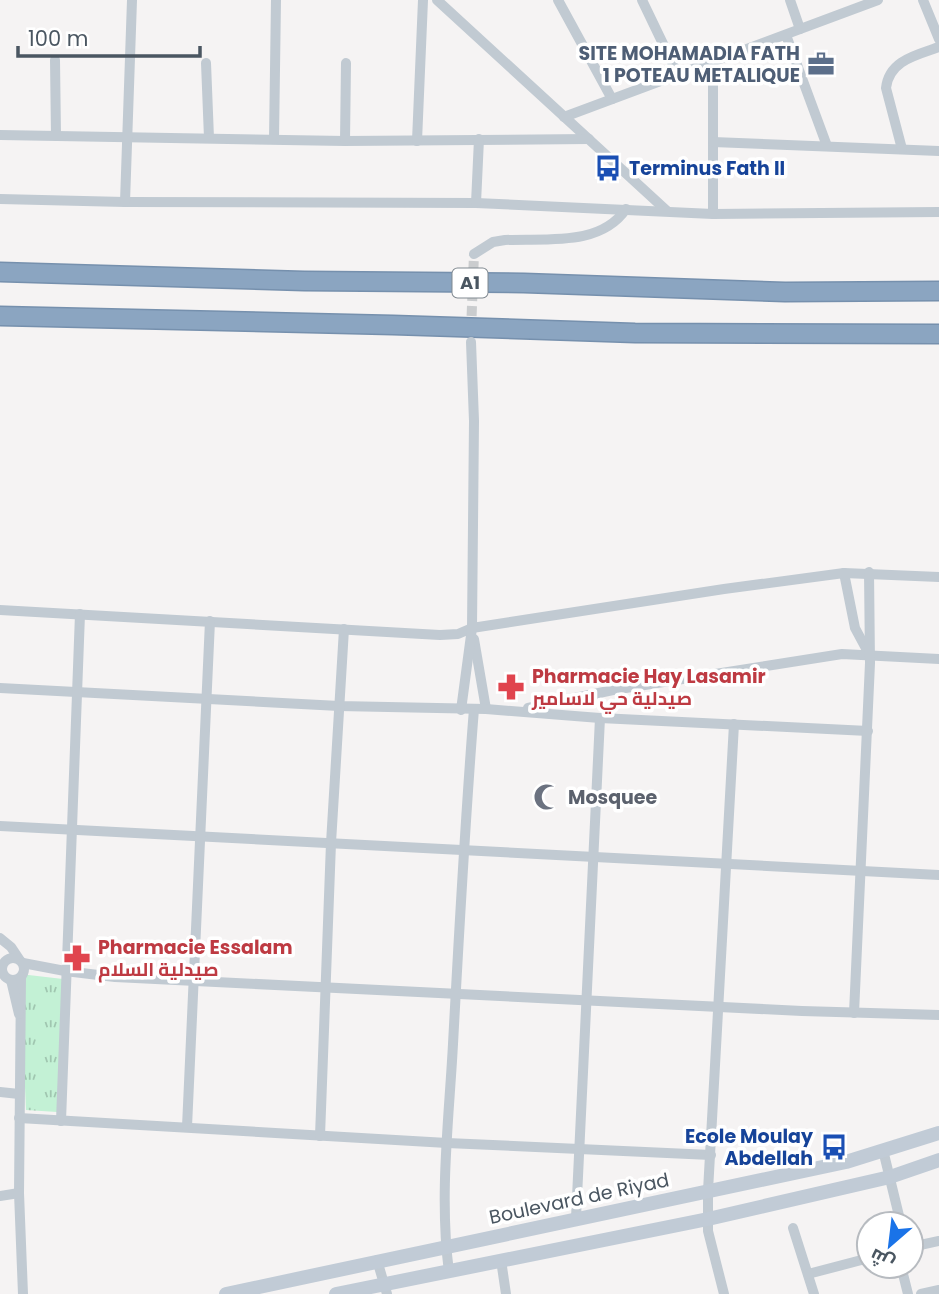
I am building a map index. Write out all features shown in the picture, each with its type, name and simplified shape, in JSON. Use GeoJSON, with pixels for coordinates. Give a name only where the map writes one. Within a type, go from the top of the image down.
{"type":"FeatureCollection","features":[{"type":"Feature","properties":{"kind":"highway","name":"A1"},"geometry":{"type":"LineString","coordinates":[[0,272],[304,281],[524,283],[785,292],[939,291]]}},
{"type":"Feature","properties":{"kind":"highway"},"geometry":{"type":"LineString","coordinates":[[0,316],[622,333],[939,334]]}},
{"type":"Feature","properties":{"kind":"main road","name":"Boulevard de Riyad"},"geometry":{"type":"LineString","coordinates":[[226,1294],[846,1162],[939,1133]]}},
{"type":"Feature","properties":{"kind":"main road"},"geometry":{"type":"LineString","coordinates":[[336,1294],[386,1289],[501,1260],[708,1219],[890,1177],[939,1160]]}},
{"type":"Feature","properties":{"kind":"street"},"geometry":{"type":"LineString","coordinates":[[125,202],[132,0]]}},
{"type":"Feature","properties":{"kind":"street"},"geometry":{"type":"LineString","coordinates":[[274,139],[276,0]]}},
{"type":"Feature","properties":{"kind":"street"},"geometry":{"type":"LineString","coordinates":[[417,141],[423,0]]}},
{"type":"Feature","properties":{"kind":"street"},"geometry":{"type":"LineString","coordinates":[[437,0],[667,211]]}},
{"type":"Feature","properties":{"kind":"street"},"geometry":{"type":"LineString","coordinates":[[558,0],[612,99]]}},
{"type":"Feature","properties":{"kind":"street"},"geometry":{"type":"LineString","coordinates":[[642,0],[678,75]]}},
{"type":"Feature","properties":{"kind":"street"},"geometry":{"type":"LineString","coordinates":[[790,0],[800,29]]}},
{"type":"Feature","properties":{"kind":"street"},"geometry":{"type":"LineString","coordinates":[[564,117],[878,0]]}},
{"type":"Feature","properties":{"kind":"street"},"geometry":{"type":"LineString","coordinates":[[923,0],[939,39]]}},
{"type":"Feature","properties":{"kind":"street"},"geometry":{"type":"LineString","coordinates":[[786,35],[827,146]]}},
{"type":"Feature","properties":{"kind":"street"},"geometry":{"type":"LineString","coordinates":[[902,149],[886,88],[887,80],[896,65],[939,47]]}},
{"type":"Feature","properties":{"kind":"street"},"geometry":{"type":"LineString","coordinates":[[55,60],[56,136]]}},
{"type":"Feature","properties":{"kind":"street"},"geometry":{"type":"LineString","coordinates":[[713,62],[713,214]]}},
{"type":"Feature","properties":{"kind":"street"},"geometry":{"type":"LineString","coordinates":[[345,141],[346,63]]}},
{"type":"Feature","properties":{"kind":"street"},"geometry":{"type":"LineString","coordinates":[[206,64],[209,138]]}},
{"type":"Feature","properties":{"kind":"street"},"geometry":{"type":"LineString","coordinates":[[0,135],[345,141],[589,139]]}},
{"type":"Feature","properties":{"kind":"street"},"geometry":{"type":"LineString","coordinates":[[476,203],[479,139]]}},
{"type":"Feature","properties":{"kind":"street"},"geometry":{"type":"LineString","coordinates":[[713,142],[939,150]]}},
{"type":"Feature","properties":{"kind":"street"},"geometry":{"type":"LineString","coordinates":[[0,199],[476,203],[713,214],[939,212]]}},
{"type":"Feature","properties":{"kind":"street"},"geometry":{"type":"LineString","coordinates":[[474,254],[493,242],[505,240],[585,237],[610,226],[625,209]]}},
{"type":"Feature","properties":{"kind":"street"},"geometry":{"type":"LineString","coordinates":[[461,709],[472,628],[474,421],[471,341]]}},
{"type":"Feature","properties":{"kind":"street"},"geometry":{"type":"LineString","coordinates":[[854,1013],[868,731],[869,572]]}},
{"type":"Feature","properties":{"kind":"street"},"geometry":{"type":"LineString","coordinates":[[844,573],[855,628],[870,654]]}},
{"type":"Feature","properties":{"kind":"street"},"geometry":{"type":"LineString","coordinates":[[0,610],[440,635],[724,589],[844,573],[939,577]]}},
{"type":"Feature","properties":{"kind":"street"},"geometry":{"type":"LineString","coordinates":[[61,1121],[80,614]]}},
{"type":"Feature","properties":{"kind":"street"},"geometry":{"type":"LineString","coordinates":[[187,1127],[210,621]]}},
{"type":"Feature","properties":{"kind":"street"},"geometry":{"type":"LineString","coordinates":[[472,628],[486,709]]}},
{"type":"Feature","properties":{"kind":"street"},"geometry":{"type":"LineString","coordinates":[[320,1136],[331,843],[344,629]]}},
{"type":"Feature","properties":{"kind":"street"},"geometry":{"type":"LineString","coordinates":[[516,711],[613,690],[842,654],[939,659]]}},
{"type":"Feature","properties":{"kind":"street"},"geometry":{"type":"LineString","coordinates":[[0,688],[339,706],[486,709],[600,718],[868,731]]}},
{"type":"Feature","properties":{"kind":"street"},"geometry":{"type":"LineString","coordinates":[[449,1272],[446,1246],[447,1143],[463,849],[474,709]]}},
{"type":"Feature","properties":{"kind":"street"},"geometry":{"type":"LineString","coordinates":[[576,1218],[600,718]]}},
{"type":"Feature","properties":{"kind":"street"},"geometry":{"type":"LineString","coordinates":[[724,1294],[708,1231],[708,1191],[734,724]]}},
{"type":"Feature","properties":{"kind":"street"},"geometry":{"type":"LineString","coordinates":[[0,826],[939,875]]}},
{"type":"Feature","properties":{"kind":"street"},"geometry":{"type":"LineString","coordinates":[[0,938],[11,947],[21,1022],[19,1194],[23,1294]]}},
{"type":"Feature","properties":{"kind":"street"},"geometry":{"type":"LineString","coordinates":[[15,974],[10,958],[2,957],[2,969],[15,974],[51,969],[194,980],[939,1015]]}},
{"type":"Feature","properties":{"kind":"street"},"geometry":{"type":"LineString","coordinates":[[0,1092],[19,1094]]}},
{"type":"Feature","properties":{"kind":"street"},"geometry":{"type":"LineString","coordinates":[[19,1118],[447,1143],[711,1155]]}},
{"type":"Feature","properties":{"kind":"street"},"geometry":{"type":"LineString","coordinates":[[883,1150],[898,1210]]}},
{"type":"Feature","properties":{"kind":"street"},"geometry":{"type":"LineString","coordinates":[[0,1196],[19,1194]]}},
{"type":"Feature","properties":{"kind":"street"},"geometry":{"type":"LineString","coordinates":[[793,1228],[814,1294]]}},
{"type":"Feature","properties":{"kind":"street"},"geometry":{"type":"LineString","coordinates":[[377,1260],[386,1289]]}},
{"type":"Feature","properties":{"kind":"street"},"geometry":{"type":"LineString","coordinates":[[501,1260],[506,1294]]}},
{"type":"Feature","properties":{"kind":"street"},"geometry":{"type":"LineString","coordinates":[[808,1274],[855,1262]]}},
{"type":"Feature","properties":{"kind":"street"},"geometry":{"type":"LineString","coordinates":[[921,1294],[939,1290]]}},
{"type":"Feature","properties":{"kind":"green space"},"geometry":{"type":"Polygon","coordinates":[[[20,974],[63,979],[57,1112],[26,1110],[20,974]]]}},
{"type":"Feature","properties":{"kind":"tunnel"},"geometry":{"type":"LineString","coordinates":[[471,331],[474,254]]}},
{"type":"Feature","properties":{"kind":"place","name":"SITE MOHAMADIA FATH 1 POTEAU METALIQUE"},"geometry":{"type":"Point","coordinates":[821,64]}},
{"type":"Feature","properties":{"kind":"place","name":"Terminus Fath II"},"geometry":{"type":"Point","coordinates":[608,168]}},
{"type":"Feature","properties":{"kind":"place","name":"Pharmacie Hay Lasamir صيدلية حي لاسامير"},"geometry":{"type":"Point","coordinates":[511,687]}},
{"type":"Feature","properties":{"kind":"place","name":"Mosquee"},"geometry":{"type":"Point","coordinates":[547,797]}},
{"type":"Feature","properties":{"kind":"place","name":"Pharmacie Essalam صيدلية السلام"},"geometry":{"type":"Point","coordinates":[77,958]}},
{"type":"Feature","properties":{"kind":"place","name":"Ecole Moulay Abdellah"},"geometry":{"type":"Point","coordinates":[834,1147]}}]}
